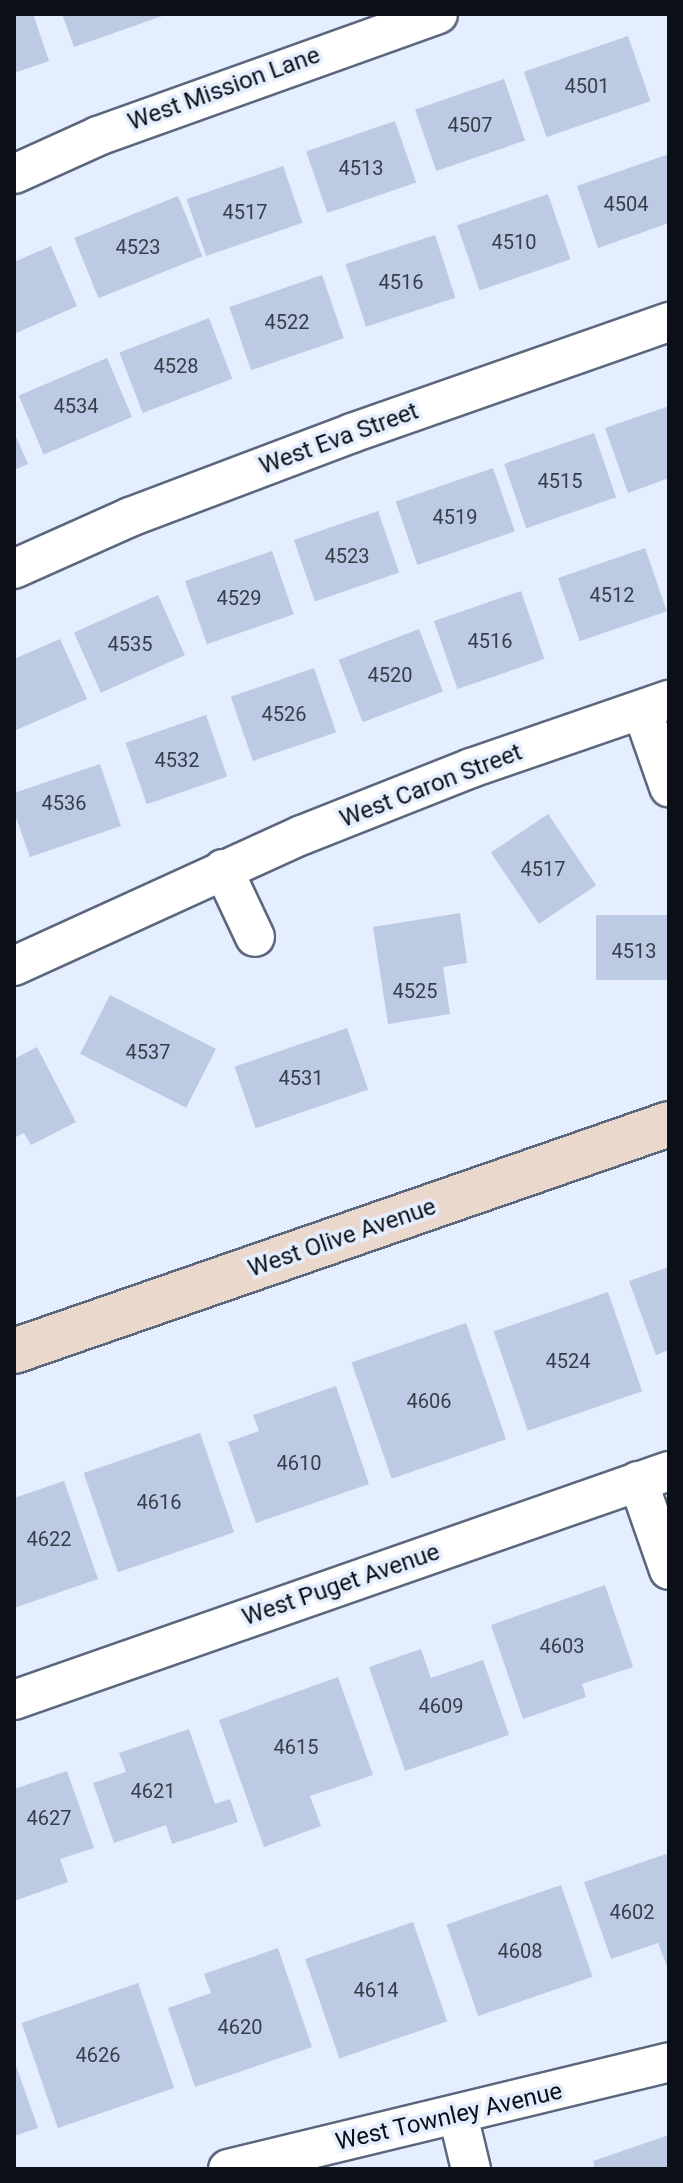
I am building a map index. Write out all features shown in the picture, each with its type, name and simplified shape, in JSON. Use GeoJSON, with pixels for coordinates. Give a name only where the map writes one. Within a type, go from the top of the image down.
{"type":"FeatureCollection","features":[{"type":"Feature","properties":{"kind":"main road","name":"West Olive Avenue"},"geometry":{"type":"LineString","coordinates":[[14,1351],[669,1124]]}},
{"type":"Feature","properties":{"kind":"street","name":"West Mission Lane"},"geometry":{"type":"LineString","coordinates":[[14,174],[98,136],[438,14]]}},
{"type":"Feature","properties":{"kind":"street","name":"West Eva Street"},"geometry":{"type":"LineString","coordinates":[[14,569],[130,517],[352,433],[669,322]]}},
{"type":"Feature","properties":{"kind":"street","name":"West Caron Street"},"geometry":{"type":"LineString","coordinates":[[14,966],[223,869],[471,768],[656,705],[669,787]]}},
{"type":"Feature","properties":{"kind":"street"},"geometry":{"type":"LineString","coordinates":[[223,869],[255,937]]}},
{"type":"Feature","properties":{"kind":"street"},"geometry":{"type":"LineString","coordinates":[[654,1476],[669,1570]]}},
{"type":"Feature","properties":{"kind":"street","name":"West Puget Avenue"},"geometry":{"type":"LineString","coordinates":[[14,1700],[654,1476]]}},
{"type":"Feature","properties":{"kind":"street","name":"West Townley Avenue"},"geometry":{"type":"LineString","coordinates":[[228,2169],[669,2062]]}},
{"type":"Feature","properties":{"kind":"street"},"geometry":{"type":"LineString","coordinates":[[458,2115],[471,2169]]}},
{"type":"Feature","properties":{"kind":"building"},"geometry":{"type":"Polygon","coordinates":[[[14,14],[33,14],[49,61],[14,73],[14,14]]]}},
{"type":"Feature","properties":{"kind":"building"},"geometry":{"type":"Polygon","coordinates":[[[62,14],[168,14],[74,47],[62,14]]]}},
{"type":"Feature","properties":{"kind":"building"},"geometry":{"type":"Polygon","coordinates":[[[628,36],[650,101],[546,137],[524,72],[628,36]]]}},
{"type":"Feature","properties":{"kind":"building"},"geometry":{"type":"Polygon","coordinates":[[[504,79],[525,140],[436,171],[415,110],[504,79]]]}},
{"type":"Feature","properties":{"kind":"building"},"geometry":{"type":"Polygon","coordinates":[[[395,121],[416,182],[327,213],[306,152],[395,121]]]}},
{"type":"Feature","properties":{"kind":"building"},"geometry":{"type":"Polygon","coordinates":[[[669,154],[669,223],[598,248],[577,186],[669,154]]]}},
{"type":"Feature","properties":{"kind":"building"},"geometry":{"type":"Polygon","coordinates":[[[283,166],[303,223],[206,256],[187,199],[283,166]]]}},
{"type":"Feature","properties":{"kind":"building"},"geometry":{"type":"Polygon","coordinates":[[[548,194],[570,259],[480,290],[457,225],[548,194]]]}},
{"type":"Feature","properties":{"kind":"building"},"geometry":{"type":"Polygon","coordinates":[[[178,196],[202,256],[99,298],[74,238],[178,196]]]}},
{"type":"Feature","properties":{"kind":"building"},"geometry":{"type":"Polygon","coordinates":[[[435,235],[455,298],[366,327],[346,264],[435,235]]]}},
{"type":"Feature","properties":{"kind":"building"},"geometry":{"type":"Polygon","coordinates":[[[51,246],[77,306],[14,334],[14,262],[51,246]]]}},
{"type":"Feature","properties":{"kind":"building"},"geometry":{"type":"Polygon","coordinates":[[[322,275],[344,338],[251,370],[229,307],[322,275]]]}},
{"type":"Feature","properties":{"kind":"building"},"geometry":{"type":"Polygon","coordinates":[[[209,318],[232,379],[143,413],[119,352],[209,318]]]}},
{"type":"Feature","properties":{"kind":"building"},"geometry":{"type":"Polygon","coordinates":[[[107,358],[132,417],[44,454],[19,396],[107,358]]]}},
{"type":"Feature","properties":{"kind":"building"},"geometry":{"type":"Polygon","coordinates":[[[669,406],[669,478],[628,493],[605,428],[669,406]]]}},
{"type":"Feature","properties":{"kind":"building"},"geometry":{"type":"Polygon","coordinates":[[[14,432],[28,464],[14,470],[14,432]]]}},
{"type":"Feature","properties":{"kind":"building"},"geometry":{"type":"Polygon","coordinates":[[[594,433],[616,497],[526,528],[504,464],[594,433]]]}},
{"type":"Feature","properties":{"kind":"building"},"geometry":{"type":"Polygon","coordinates":[[[493,468],[515,531],[417,565],[396,502],[493,468]]]}},
{"type":"Feature","properties":{"kind":"building"},"geometry":{"type":"Polygon","coordinates":[[[378,511],[399,572],[315,601],[294,540],[378,511]]]}},
{"type":"Feature","properties":{"kind":"building"},"geometry":{"type":"Polygon","coordinates":[[[645,548],[667,611],[580,641],[558,578],[645,548]]]}},
{"type":"Feature","properties":{"kind":"building"},"geometry":{"type":"Polygon","coordinates":[[[272,551],[294,614],[207,644],[185,581],[272,551]]]}},
{"type":"Feature","properties":{"kind":"building"},"geometry":{"type":"Polygon","coordinates":[[[521,591],[544,659],[457,689],[434,621],[521,591]]]}},
{"type":"Feature","properties":{"kind":"building"},"geometry":{"type":"Polygon","coordinates":[[[158,595],[185,655],[101,693],[74,632],[158,595]]]}},
{"type":"Feature","properties":{"kind":"building"},"geometry":{"type":"Polygon","coordinates":[[[419,629],[443,692],[363,722],[339,660],[419,629]]]}},
{"type":"Feature","properties":{"kind":"building"},"geometry":{"type":"Polygon","coordinates":[[[60,639],[87,699],[14,731],[14,659],[60,639]]]}},
{"type":"Feature","properties":{"kind":"building"},"geometry":{"type":"Polygon","coordinates":[[[314,668],[336,732],[253,761],[231,697],[314,668]]]}},
{"type":"Feature","properties":{"kind":"building"},"geometry":{"type":"Polygon","coordinates":[[[206,715],[227,776],[147,804],[126,743],[206,715]]]}},
{"type":"Feature","properties":{"kind":"building"},"geometry":{"type":"Polygon","coordinates":[[[100,764],[121,826],[30,857],[14,812],[14,793],[100,764]]]}},
{"type":"Feature","properties":{"kind":"building"},"geometry":{"type":"Polygon","coordinates":[[[548,814],[596,885],[539,924],[491,853],[548,814]]]}},
{"type":"Feature","properties":{"kind":"building"},"geometry":{"type":"Polygon","coordinates":[[[460,913],[467,963],[443,967],[450,1014],[388,1024],[373,927],[460,913]]]}},
{"type":"Feature","properties":{"kind":"building"},"geometry":{"type":"Polygon","coordinates":[[[596,915],[669,915],[669,980],[596,980],[596,915]]]}},
{"type":"Feature","properties":{"kind":"building"},"geometry":{"type":"Polygon","coordinates":[[[110,995],[216,1049],[186,1108],[80,1054],[110,995]]]}},
{"type":"Feature","properties":{"kind":"building"},"geometry":{"type":"Polygon","coordinates":[[[347,1028],[368,1089],[256,1128],[234,1067],[347,1028]]]}},
{"type":"Feature","properties":{"kind":"building"},"geometry":{"type":"Polygon","coordinates":[[[37,1047],[76,1122],[31,1145],[24,1133],[14,1138],[14,1059],[37,1047]]]}},
{"type":"Feature","properties":{"kind":"building"},"geometry":{"type":"Polygon","coordinates":[[[669,1267],[669,1350],[656,1355],[629,1281],[669,1267]]]}},
{"type":"Feature","properties":{"kind":"building"},"geometry":{"type":"Polygon","coordinates":[[[608,1292],[642,1391],[528,1431],[494,1331],[608,1292]]]}},
{"type":"Feature","properties":{"kind":"building"},"geometry":{"type":"Polygon","coordinates":[[[466,1323],[506,1439],[392,1479],[352,1362],[466,1323]]]}},
{"type":"Feature","properties":{"kind":"building"},"geometry":{"type":"Polygon","coordinates":[[[336,1386],[369,1484],[256,1523],[228,1442],[259,1431],[253,1415],[336,1386]]]}},
{"type":"Feature","properties":{"kind":"building"},"geometry":{"type":"Polygon","coordinates":[[[200,1433],[234,1532],[118,1572],[84,1473],[200,1433]]]}},
{"type":"Feature","properties":{"kind":"building"},"geometry":{"type":"Polygon","coordinates":[[[64,1481],[98,1579],[14,1608],[14,1498],[64,1481]]]}},
{"type":"Feature","properties":{"kind":"building"},"geometry":{"type":"Polygon","coordinates":[[[605,1585],[633,1667],[582,1684],[586,1697],[523,1719],[491,1625],[605,1585]]]}},
{"type":"Feature","properties":{"kind":"building"},"geometry":{"type":"Polygon","coordinates":[[[421,1649],[431,1678],[483,1660],[509,1735],[405,1771],[369,1667],[421,1649]]]}},
{"type":"Feature","properties":{"kind":"building"},"geometry":{"type":"Polygon","coordinates":[[[338,1677],[373,1775],[310,1796],[321,1826],[264,1847],[219,1720],[338,1677]]]}},
{"type":"Feature","properties":{"kind":"building"},"geometry":{"type":"Polygon","coordinates":[[[189,1729],[215,1804],[230,1799],[238,1822],[172,1844],[166,1825],[114,1843],[93,1783],[126,1772],[119,1753],[189,1729]]]}},
{"type":"Feature","properties":{"kind":"building"},"geometry":{"type":"Polygon","coordinates":[[[67,1771],[94,1848],[60,1859],[68,1882],[14,1901],[14,1789],[67,1771]]]}},
{"type":"Feature","properties":{"kind":"building"},"geometry":{"type":"Polygon","coordinates":[[[669,1853],[669,1972],[658,1943],[611,1959],[584,1882],[669,1853]]]}},
{"type":"Feature","properties":{"kind":"building"},"geometry":{"type":"Polygon","coordinates":[[[561,1885],[593,1977],[478,2016],[447,1924],[561,1885]]]}},
{"type":"Feature","properties":{"kind":"building"},"geometry":{"type":"Polygon","coordinates":[[[413,1922],[447,2021],[339,2058],[305,1959],[413,1922]]]}},
{"type":"Feature","properties":{"kind":"building"},"geometry":{"type":"Polygon","coordinates":[[[278,1948],[312,2047],[195,2087],[168,2008],[211,1993],[204,1974],[278,1948]]]}},
{"type":"Feature","properties":{"kind":"building"},"geometry":{"type":"Polygon","coordinates":[[[138,1983],[174,2088],[58,2128],[22,2023],[138,1983]]]}},
{"type":"Feature","properties":{"kind":"building"},"geometry":{"type":"Polygon","coordinates":[[[14,2060],[38,2128],[14,2136],[14,2060]]]}},
{"type":"Feature","properties":{"kind":"building"},"geometry":{"type":"Polygon","coordinates":[[[669,2135],[669,2169],[595,2169],[593,2161],[669,2135]]]}}]}
